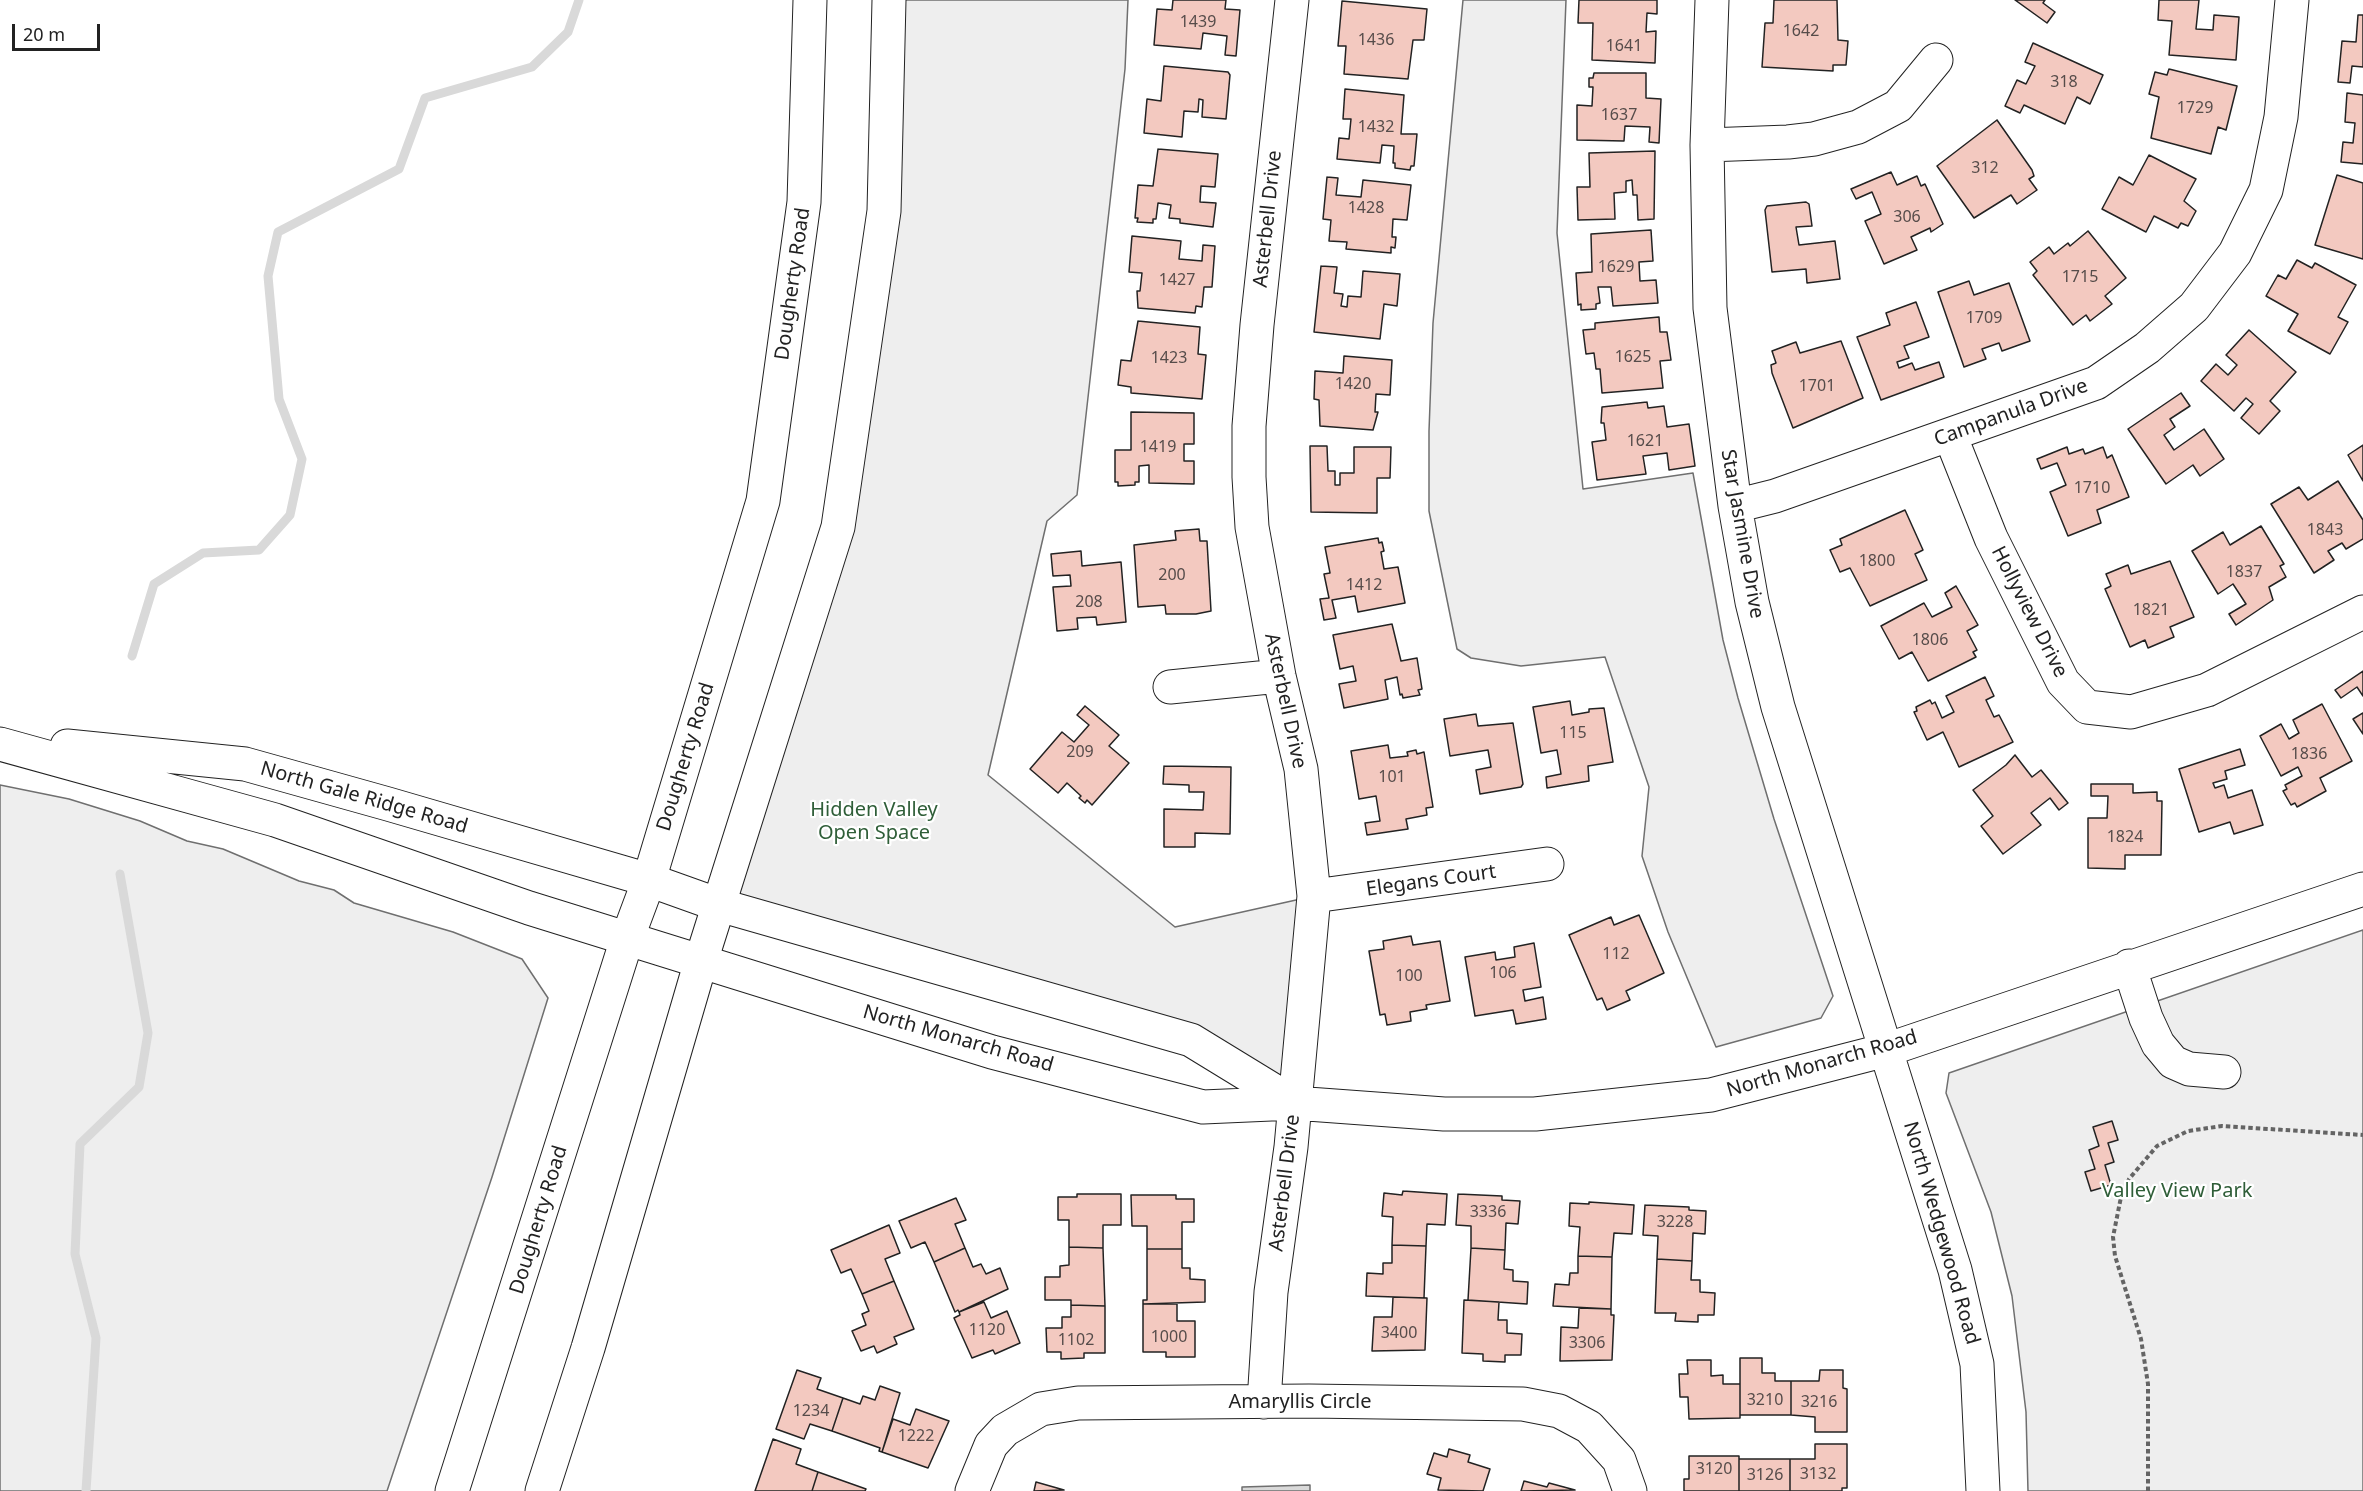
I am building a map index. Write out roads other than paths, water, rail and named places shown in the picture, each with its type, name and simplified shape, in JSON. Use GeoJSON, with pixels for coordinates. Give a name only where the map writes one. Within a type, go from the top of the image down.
{"type":"FeatureCollection","features":[{"type":"Feature","properties":{"kind":"street","name":"Dougherty Road"},"geometry":{"type":"LineString","coordinates":[[452,1491],[627,939],[649,880],[763,501],[804,202],[810,0]]}},
{"type":"Feature","properties":{"kind":"street"},"geometry":{"type":"LineString","coordinates":[[542,1491],[592,1336],[701,961],[838,527],[884,211],[889,0]]}},
{"type":"Feature","properties":{"kind":"street","name":"Asterbell Drive"},"geometry":{"type":"LineString","coordinates":[[1264,1402],[1271,1292],[1294,1103],[1314,896],[1301,769],[1279,676],[1252,527],[1249,426],[1257,326],[1292,0]]}},
{"type":"Feature","properties":{"kind":"street","name":"Star Jasmine Drive"},"geometry":{"type":"LineString","coordinates":[[1712,0],[1707,145],[1710,308],[1735,506],[1752,602],[1778,707],[1886,1050]]}},
{"type":"Feature","properties":{"kind":"street","name":"Campanula Drive"},"geometry":{"type":"LineString","coordinates":[[1735,506],[1775,496],[2096,383],[2147,348],[2194,307],[2235,253],[2266,190],[2281,117],[2292,0]]}},
{"type":"Feature","properties":{"kind":"street"},"geometry":{"type":"LineString","coordinates":[[1707,145],[1788,142],[1858,127],[1898,106],[1936,60]]}},
{"type":"Feature","properties":{"kind":"street","name":"Hollyview Drive"},"geometry":{"type":"LineString","coordinates":[[1950,435],[1991,538],[2063,682],[2088,706],[2132,712],[2207,690],[2363,612]]}},
{"type":"Feature","properties":{"kind":"street"},"geometry":{"type":"LineString","coordinates":[[1170,687],[1279,676]]}},
{"type":"Feature","properties":{"kind":"street","name":"North Gale Ridge Road"},"geometry":{"type":"LineString","coordinates":[[0,742],[245,764],[649,880],[719,905]]}},
{"type":"Feature","properties":{"kind":"street","name":"North Gale Ridge Road"},"geometry":{"type":"LineString","coordinates":[[0,742],[275,820],[627,939]]}},
{"type":"Feature","properties":{"kind":"street","name":"Elegans Court"},"geometry":{"type":"LineString","coordinates":[[1314,896],[1547,864]]}},
{"type":"Feature","properties":{"kind":"street","name":"North Monarch Road"},"geometry":{"type":"LineString","coordinates":[[627,939],[992,1052],[1203,1107],[1294,1103],[1444,1114],[1535,1114],[1711,1095],[1886,1050],[2129,966],[2363,889]]}},
{"type":"Feature","properties":{"kind":"street","name":"North Monarch Road"},"geometry":{"type":"LineString","coordinates":[[719,905],[1191,1040],[1294,1103]]}},
{"type":"Feature","properties":{"kind":"street"},"geometry":{"type":"LineString","coordinates":[[2129,966],[2154,1035],[2173,1062],[2190,1069],[2224,1072]]}},
{"type":"Feature","properties":{"kind":"street","name":"North Wedgewood Road"},"geometry":{"type":"LineString","coordinates":[[1886,1050],[1955,1270],[1977,1364],[1983,1491]]}},
{"type":"Feature","properties":{"kind":"street","name":"Amaryllis Circle"},"geometry":{"type":"LineString","coordinates":[[972,1491],[991,1445],[1005,1430],[1041,1409],[1078,1403],[1264,1402],[1523,1404],[1559,1412],[1589,1427],[1619,1460],[1630,1491]]}},
{"type":"Feature","properties":{"kind":"waterway"},"geometry":{"type":"LineString","coordinates":[[132,656],[154,584],[203,553],[259,550],[290,515],[302,459],[279,399],[268,276],[278,232],[399,169],[425,98],[532,67],[568,32],[579,0]]}},
{"type":"Feature","properties":{"kind":"waterway"},"geometry":{"type":"LineString","coordinates":[[86,1491],[96,1338],[75,1254],[80,1144],[139,1087],[148,1033],[120,874]]}},
{"type":"Feature","properties":{"kind":"park label","name":"Hidden Valley Open Space"},"geometry":{"type":"Point","coordinates":[874,822]}},
{"type":"Feature","properties":{"kind":"park label","name":"Valley View Park"},"geometry":{"type":"Point","coordinates":[2177,1191]}}]}
